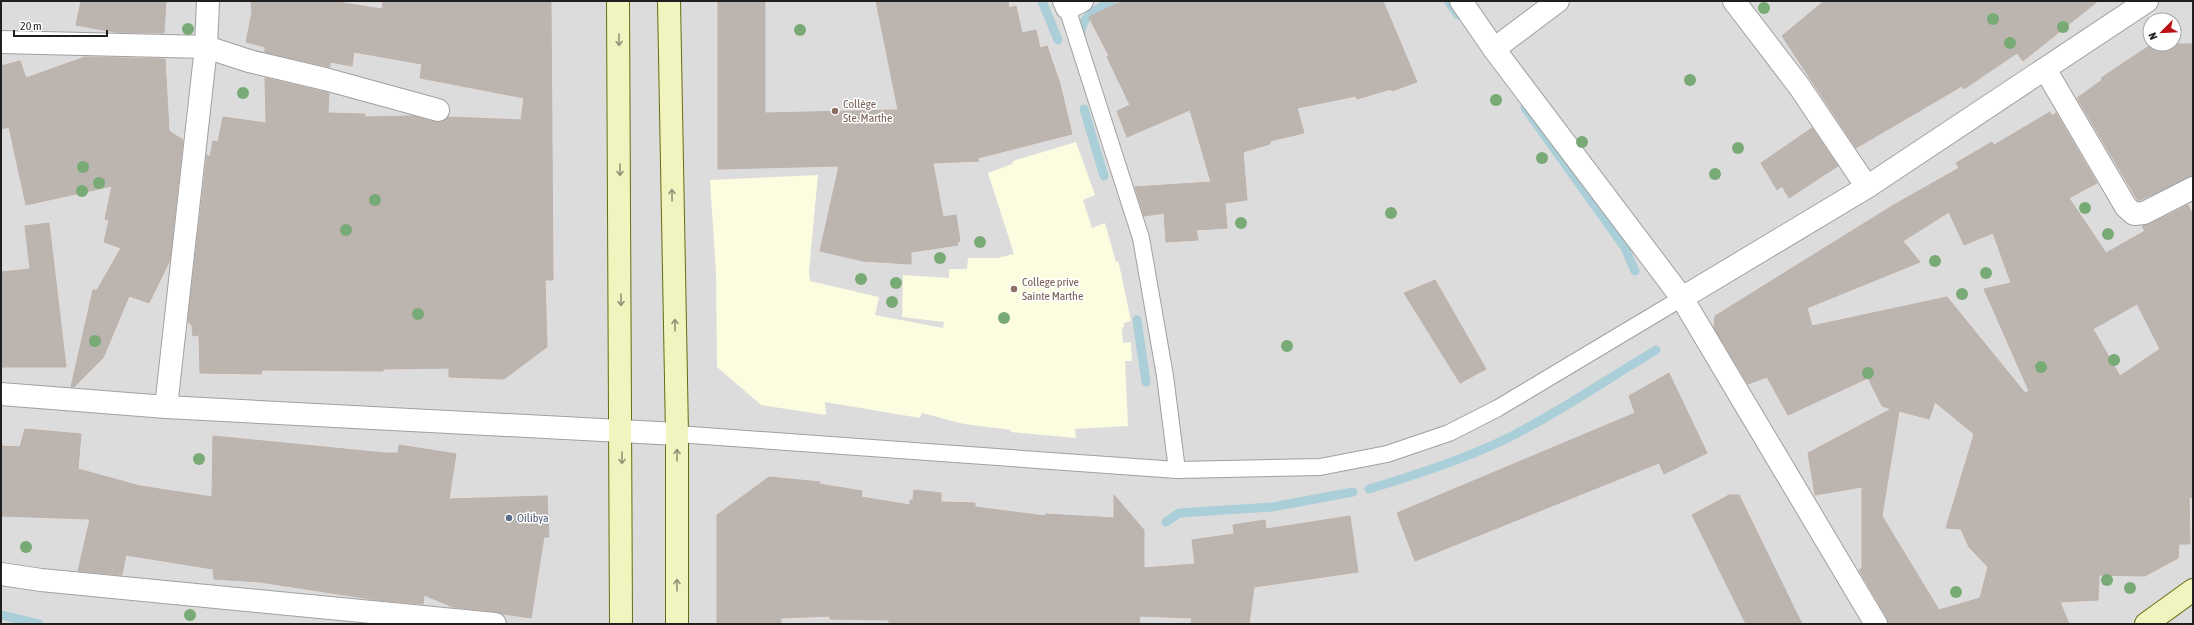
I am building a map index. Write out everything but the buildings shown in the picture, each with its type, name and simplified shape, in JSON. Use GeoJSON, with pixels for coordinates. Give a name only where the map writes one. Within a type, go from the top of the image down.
{"type":"FeatureCollection","features":[{"type":"Feature","properties":{"kind":"main road"},"geometry":{"type":"LineString","coordinates":[[618,1],[622,430],[621,624]]}},
{"type":"Feature","properties":{"kind":"main road"},"geometry":{"type":"LineString","coordinates":[[669,1],[677,434],[677,624]]}},
{"type":"Feature","properties":{"kind":"main road"},"geometry":{"type":"LineString","coordinates":[[2146,624],[2193,590]]}},
{"type":"Feature","properties":{"kind":"street"},"geometry":{"type":"LineString","coordinates":[[166,406],[206,47],[208,1]]}},
{"type":"Feature","properties":{"kind":"street"},"geometry":{"type":"LineString","coordinates":[[1461,1],[1494,48],[1682,298],[1876,624]]}},
{"type":"Feature","properties":{"kind":"street"},"geometry":{"type":"LineString","coordinates":[[1494,48],[1558,1]]}},
{"type":"Feature","properties":{"kind":"street"},"geometry":{"type":"LineString","coordinates":[[1734,1],[1799,86],[1867,187]]}},
{"type":"Feature","properties":{"kind":"street"},"geometry":{"type":"LineString","coordinates":[[1682,298],[1867,187],[2147,1]]}},
{"type":"Feature","properties":{"kind":"street"},"geometry":{"type":"LineString","coordinates":[[1,42],[206,47],[249,61],[325,79],[438,110]]}},
{"type":"Feature","properties":{"kind":"street"},"geometry":{"type":"LineString","coordinates":[[2045,69],[2126,207],[2134,214],[2144,213],[2193,188]]}},
{"type":"Feature","properties":{"kind":"street"},"geometry":{"type":"LineString","coordinates":[[1,394],[166,406],[677,434]]}},
{"type":"Feature","properties":{"kind":"street"},"geometry":{"type":"LineString","coordinates":[[1,574],[495,624]]}},
{"type":"Feature","properties":{"kind":"lane"},"geometry":{"type":"LineString","coordinates":[[1071,3],[1141,238],[1165,376],[1177,470]]}},
{"type":"Feature","properties":{"kind":"lane"},"geometry":{"type":"LineString","coordinates":[[677,434],[1177,470],[1320,467],[1387,454],[1449,433],[1498,408],[1682,298]]}},
{"type":"Feature","properties":{"kind":"shaded area"},"geometry":{"type":"Polygon","coordinates":[[[1,1],[2193,1],[2193,624],[1,624],[1,1]]]}},
{"type":"Feature","properties":{"kind":"shaded area","name":"College prive Sainte Marthe"},"geometry":{"type":"Polygon","coordinates":[[[1076,142],[1095,195],[1083,200],[1092,228],[1105,223],[1116,262],[1118,261],[1131,321],[1124,323],[1124,327],[1122,328],[1123,343],[1131,342],[1132,361],[1125,361],[1128,426],[1075,429],[1076,438],[1011,432],[1011,430],[964,424],[922,413],[920,418],[825,402],[826,415],[761,405],[717,367],[716,272],[710,180],[818,175],[809,271],[810,281],[879,297],[875,315],[943,328],[944,322],[902,317],[903,275],[949,278],[949,269],[967,269],[968,258],[997,258],[1014,254],[988,173],[1012,164],[1013,161],[1076,142]]]}},
{"type":"Feature","properties":{"kind":"waterway"},"geometry":{"type":"LineString","coordinates":[[1042,1],[1058,40]]}},
{"type":"Feature","properties":{"kind":"waterway"},"geometry":{"type":"LineString","coordinates":[[1081,39],[1081,31],[1085,20],[1089,15],[1112,1]]}},
{"type":"Feature","properties":{"kind":"waterway"},"geometry":{"type":"LineString","coordinates":[[1448,1],[1458,15]]}},
{"type":"Feature","properties":{"kind":"waterway"},"geometry":{"type":"LineString","coordinates":[[1525,108],[1625,248],[1635,271]]}},
{"type":"Feature","properties":{"kind":"waterway"},"geometry":{"type":"LineString","coordinates":[[1084,109],[1104,176]]}},
{"type":"Feature","properties":{"kind":"waterway"},"geometry":{"type":"LineString","coordinates":[[1137,320],[1146,382]]}},
{"type":"Feature","properties":{"kind":"waterway"},"geometry":{"type":"LineString","coordinates":[[1369,489],[1421,473],[1506,439],[1563,407],[1656,350]]}},
{"type":"Feature","properties":{"kind":"waterway"},"geometry":{"type":"LineString","coordinates":[[1166,522],[1179,513],[1272,507],[1353,492]]}},
{"type":"Feature","properties":{"kind":"waterway"},"geometry":{"type":"LineString","coordinates":[[1,615],[39,624]]}},
{"type":"Feature","properties":{"kind":"place","name":"Collège Ste. Marthe"},"geometry":{"type":"Point","coordinates":[835,111]}},
{"type":"Feature","properties":{"kind":"place","name":"College prive Sainte Marthe"},"geometry":{"type":"Point","coordinates":[1014,289]}},
{"type":"Feature","properties":{"kind":"place","name":"Oilibya"},"geometry":{"type":"Point","coordinates":[509,518]}}]}
